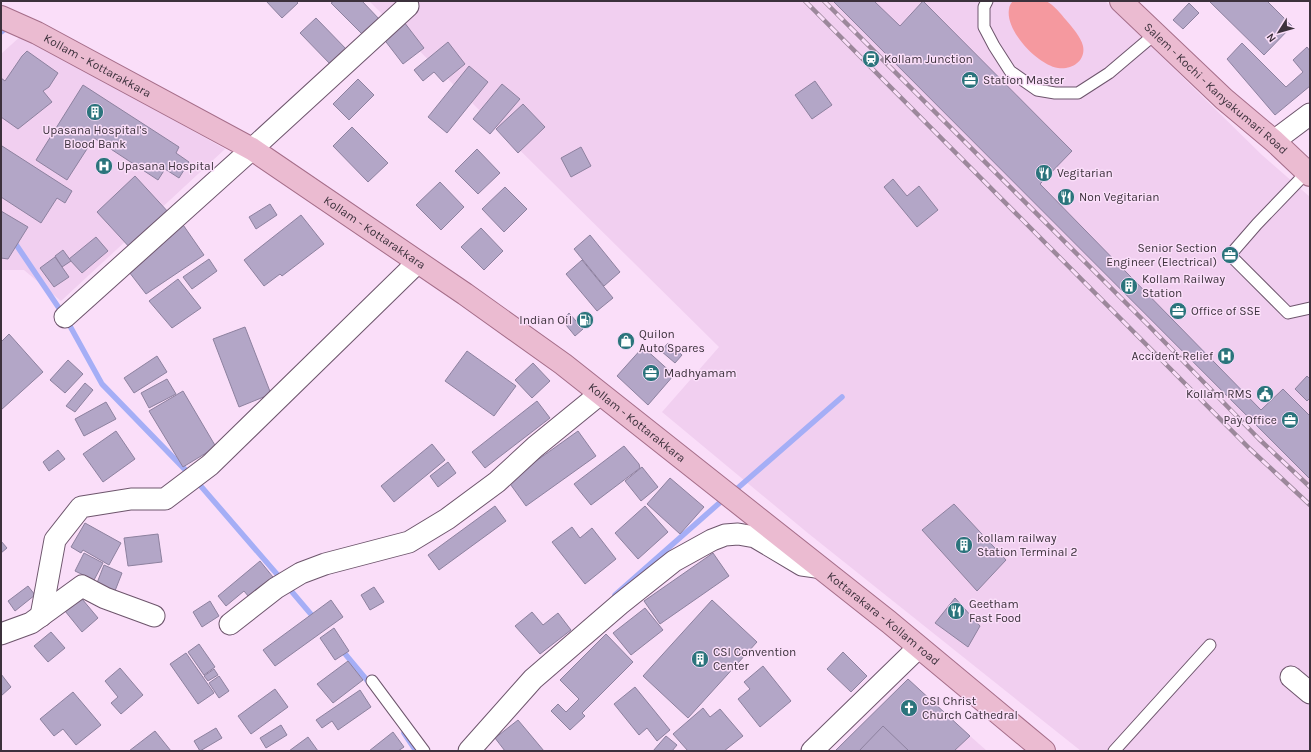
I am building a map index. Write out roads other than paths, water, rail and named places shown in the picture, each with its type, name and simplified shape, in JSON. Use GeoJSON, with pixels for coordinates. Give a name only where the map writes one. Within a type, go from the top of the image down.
{"type":"FeatureCollection","features":[{"type":"Feature","properties":{"kind":"main road","name":"Salem - Kochi - Kanyakumari Road"},"geometry":{"type":"LineString","coordinates":[[1122,1],[1154,34],[1224,99],[1274,141],[1309,174]]}},
{"type":"Feature","properties":{"kind":"main road","name":"Kollam - Kottarakkara"},"geometry":{"type":"LineString","coordinates":[[1,17],[38,34],[252,149],[418,262],[563,364],[728,496]]}},
{"type":"Feature","properties":{"kind":"main road","name":"Kottarakara - Kollam road"},"geometry":{"type":"LineString","coordinates":[[728,496],[919,647],[1044,751]]}},
{"type":"Feature","properties":{"kind":"street"},"geometry":{"type":"LineString","coordinates":[[65,317],[408,6]]}},
{"type":"Feature","properties":{"kind":"street"},"geometry":{"type":"LineString","coordinates":[[1274,141],[1310,114]]}},
{"type":"Feature","properties":{"kind":"street"},"geometry":{"type":"LineString","coordinates":[[41,616],[55,540],[80,507],[131,499],[165,499],[210,465],[418,262]]}},
{"type":"Feature","properties":{"kind":"street"},"geometry":{"type":"LineString","coordinates":[[230,624],[276,588],[301,573],[325,564],[409,542],[448,519],[497,482],[600,394]]}},
{"type":"Feature","properties":{"kind":"street"},"geometry":{"type":"LineString","coordinates":[[469,751],[533,680],[620,604],[674,561],[712,540],[725,535],[738,534],[755,537],[802,565],[818,567]]}},
{"type":"Feature","properties":{"kind":"street"},"geometry":{"type":"LineString","coordinates":[[1,634],[31,623],[82,586],[105,598],[154,616]]}},
{"type":"Feature","properties":{"kind":"street"},"geometry":{"type":"LineString","coordinates":[[812,751],[919,647]]}},
{"type":"Feature","properties":{"kind":"street"},"geometry":{"type":"LineString","coordinates":[[1291,677],[1310,693]]}},
{"type":"Feature","properties":{"kind":"lane"},"geometry":{"type":"LineString","coordinates":[[987,1],[984,7],[984,27],[994,46],[1010,71],[1037,90],[1055,93],[1078,93],[1109,73],[1154,34]]}},
{"type":"Feature","properties":{"kind":"lane"},"geometry":{"type":"LineString","coordinates":[[1309,174],[1257,224],[1230,255],[1288,313],[1310,308]]}},
{"type":"Feature","properties":{"kind":"lane"},"geometry":{"type":"LineString","coordinates":[[1114,751],[1210,645]]}},
{"type":"Feature","properties":{"kind":"lane"},"geometry":{"type":"LineString","coordinates":[[372,681],[424,751]]}},
{"type":"Feature","properties":{"kind":"waterway"},"geometry":{"type":"LineString","coordinates":[[1,32],[5,29]]}},
{"type":"Feature","properties":{"kind":"waterway"},"geometry":{"type":"LineString","coordinates":[[13,240],[65,317],[102,384],[199,484],[282,580]]}},
{"type":"Feature","properties":{"kind":"waterway"},"geometry":{"type":"LineString","coordinates":[[732,493],[842,397]]}},
{"type":"Feature","properties":{"kind":"waterway"},"geometry":{"type":"LineString","coordinates":[[615,595],[725,498]]}},
{"type":"Feature","properties":{"kind":"waterway"},"geometry":{"type":"LineString","coordinates":[[287,586],[315,619]]}},
{"type":"Feature","properties":{"kind":"waterway"},"geometry":{"type":"LineString","coordinates":[[341,649],[371,685]]}},
{"type":"Feature","properties":{"kind":"waterway"},"geometry":{"type":"LineString","coordinates":[[404,733],[416,751]]}},
{"type":"Feature","properties":{"kind":"railway"},"geometry":{"type":"LineString","coordinates":[[805,1],[1250,449],[1310,505]]}},
{"type":"Feature","properties":{"kind":"railway"},"geometry":{"type":"LineString","coordinates":[[824,1],[1149,326],[1259,439],[1310,487]]}},
{"type":"Feature","properties":{"kind":"place","name":"Kollam Junction"},"geometry":{"type":"Point","coordinates":[871,59]}},
{"type":"Feature","properties":{"kind":"place","name":"Station Master"},"geometry":{"type":"Point","coordinates":[970,80]}},
{"type":"Feature","properties":{"kind":"place","name":"Upasana Hospital's Blood Bank"},"geometry":{"type":"Point","coordinates":[95,112]}},
{"type":"Feature","properties":{"kind":"place","name":"Upasana Hospital"},"geometry":{"type":"Point","coordinates":[104,166]}},
{"type":"Feature","properties":{"kind":"place","name":"Vegitarian"},"geometry":{"type":"Point","coordinates":[1044,173]}},
{"type":"Feature","properties":{"kind":"place","name":"Non Vegitarian"},"geometry":{"type":"Point","coordinates":[1066,197]}},
{"type":"Feature","properties":{"kind":"place","name":"Senior Section Engineer (Electrical)"},"geometry":{"type":"Point","coordinates":[1230,255]}},
{"type":"Feature","properties":{"kind":"place","name":"Kollam Railway Station"},"geometry":{"type":"Point","coordinates":[1129,286]}},
{"type":"Feature","properties":{"kind":"place","name":"Office of SSE"},"geometry":{"type":"Point","coordinates":[1178,311]}},
{"type":"Feature","properties":{"kind":"place","name":"Indian Oil"},"geometry":{"type":"Point","coordinates":[585,320]}},
{"type":"Feature","properties":{"kind":"place","name":"Quilon Auto Spares"},"geometry":{"type":"Point","coordinates":[626,341]}},
{"type":"Feature","properties":{"kind":"place","name":"Accident Relief"},"geometry":{"type":"Point","coordinates":[1226,356]}},
{"type":"Feature","properties":{"kind":"place","name":"Madhyamam"},"geometry":{"type":"Point","coordinates":[651,373]}},
{"type":"Feature","properties":{"kind":"place","name":"Kollam RMS"},"geometry":{"type":"Point","coordinates":[1265,394]}},
{"type":"Feature","properties":{"kind":"place","name":"Pay Office"},"geometry":{"type":"Point","coordinates":[1290,420]}},
{"type":"Feature","properties":{"kind":"place","name":"kollam railway Station Terminal 2"},"geometry":{"type":"Point","coordinates":[964,545]}},
{"type":"Feature","properties":{"kind":"place","name":"Geetham Fast Food"},"geometry":{"type":"Point","coordinates":[956,611]}},
{"type":"Feature","properties":{"kind":"place","name":"CSI Convention Center"},"geometry":{"type":"Point","coordinates":[700,659]}},
{"type":"Feature","properties":{"kind":"place","name":"CSI Christ Church Cathedral"},"geometry":{"type":"Point","coordinates":[909,708]}}]}
